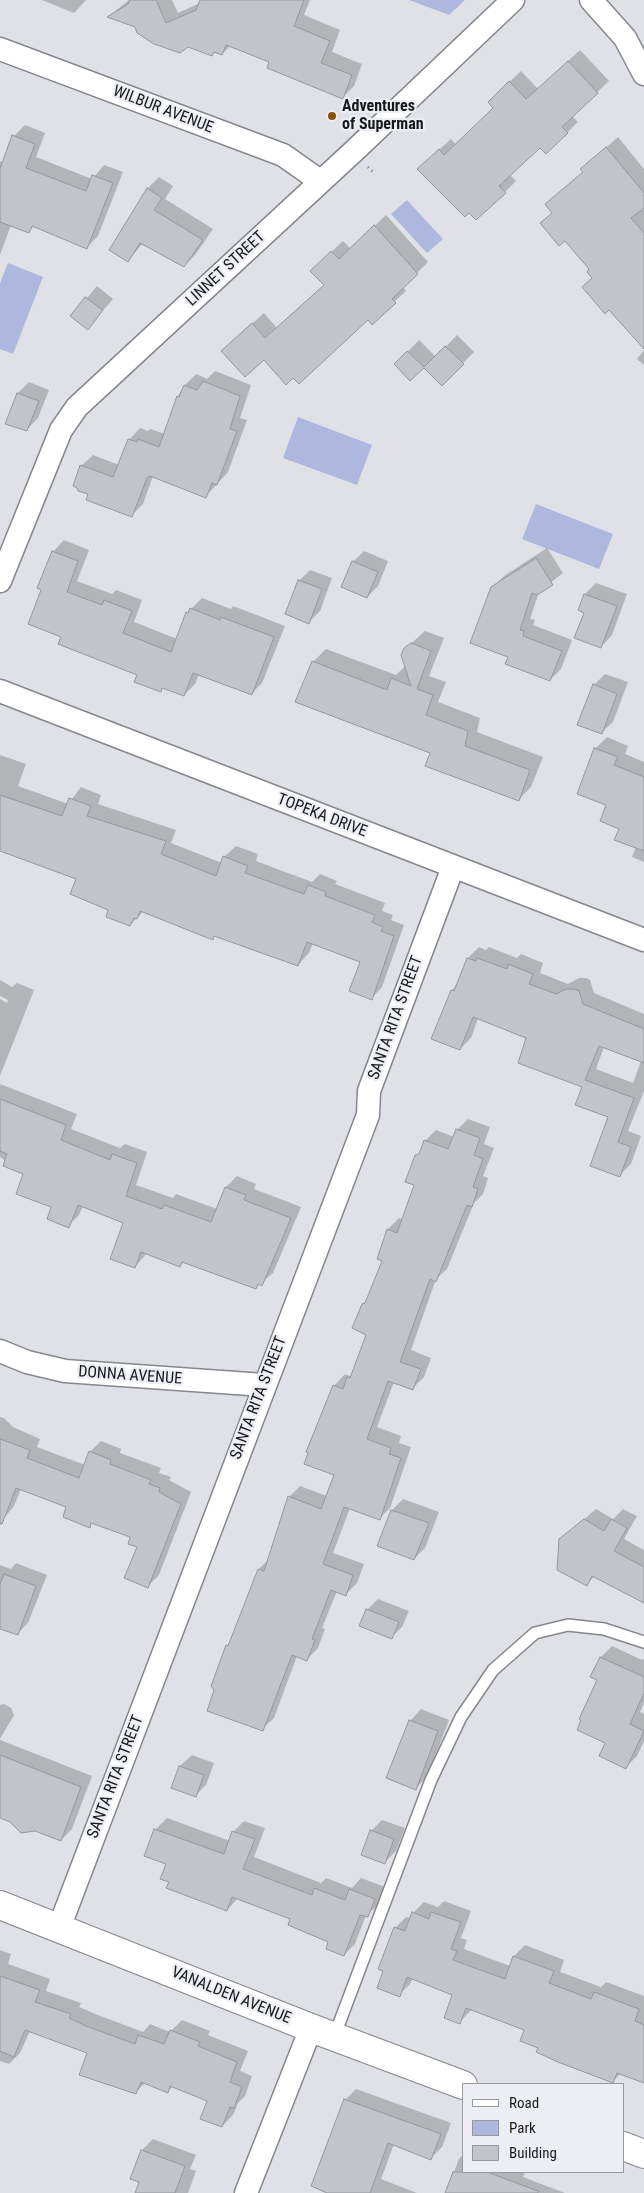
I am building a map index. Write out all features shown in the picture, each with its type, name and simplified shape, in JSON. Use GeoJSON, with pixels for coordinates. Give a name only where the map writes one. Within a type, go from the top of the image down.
{"type":"FeatureCollection","features":[{"type":"Feature","properties":{"kind":"main road","name":"VANALDEN AVENUE"},"geometry":{"type":"LineString","coordinates":[[0,1905],[462,2086]]}},
{"type":"Feature","properties":{"kind":"main road"},"geometry":{"type":"LineString","coordinates":[[624,2146],[644,2154]]}},
{"type":"Feature","properties":{"kind":"street","name":"LINNET STREET"},"geometry":{"type":"LineString","coordinates":[[0,581],[61,430],[77,407],[513,0]]}},
{"type":"Feature","properties":{"kind":"street"},"geometry":{"type":"LineString","coordinates":[[591,0],[625,38],[644,74]]}},
{"type":"Feature","properties":{"kind":"street","name":"WILBUR AVENUE"},"geometry":{"type":"LineString","coordinates":[[0,49],[284,156],[320,181]]}},
{"type":"Feature","properties":{"kind":"street","name":"TOPEKA DRIVE"},"geometry":{"type":"LineString","coordinates":[[0,691],[644,940]]}},
{"type":"Feature","properties":{"kind":"street","name":"SANTA RITA STREET"},"geometry":{"type":"LineString","coordinates":[[59,1928],[368,1115],[369,1090],[453,867]]}},
{"type":"Feature","properties":{"kind":"street","name":"DONNA AVENUE"},"geometry":{"type":"LineString","coordinates":[[0,1351],[27,1362],[65,1371],[264,1385]]}},
{"type":"Feature","properties":{"kind":"street"},"geometry":{"type":"LineString","coordinates":[[246,2193],[322,2032]]}},
{"type":"Feature","properties":{"kind":"lane"},"geometry":{"type":"LineString","coordinates":[[322,2032],[431,1780],[462,1717],[493,1670],[535,1633],[568,1625],[604,1629],[644,1642]]}},
{"type":"Feature","properties":{"kind":"path"},"geometry":{"type":"LineString","coordinates":[[368,166],[375,174]]}},
{"type":"Feature","properties":{"kind":"green space"},"geometry":{"type":"Polygon","coordinates":[[[409,0],[465,0],[449,15],[409,0]]]}},
{"type":"Feature","properties":{"kind":"green space"},"geometry":{"type":"Polygon","coordinates":[[[407,200],[443,239],[427,253],[391,214],[407,200]]]}},
{"type":"Feature","properties":{"kind":"green space"},"geometry":{"type":"Polygon","coordinates":[[[8,263],[43,277],[13,354],[0,349],[0,283],[8,263]]]}},
{"type":"Feature","properties":{"kind":"green space"},"geometry":{"type":"Polygon","coordinates":[[[298,417],[372,445],[357,485],[283,458],[298,417]]]}},
{"type":"Feature","properties":{"kind":"green space"},"geometry":{"type":"Polygon","coordinates":[[[536,504],[613,534],[599,569],[522,539],[536,504]]]}},
{"type":"Feature","properties":{"kind":"building"},"geometry":{"type":"Polygon","coordinates":[[[130,0],[156,0],[166,23],[196,10],[200,0],[304,0],[294,26],[330,41],[321,63],[352,75],[343,99],[267,68],[269,62],[226,45],[222,55],[214,52],[212,56],[188,47],[180,53],[154,44],[137,33],[135,27],[107,17],[128,4],[130,0]]]}},
{"type":"Feature","properties":{"kind":"building"},"geometry":{"type":"Polygon","coordinates":[[[568,61],[598,93],[562,127],[568,133],[546,154],[540,148],[499,186],[506,193],[476,220],[469,213],[465,217],[417,169],[439,149],[444,155],[493,108],[488,102],[509,81],[526,99],[568,61]]]}},
{"type":"Feature","properties":{"kind":"building"},"geometry":{"type":"Polygon","coordinates":[[[12,135],[35,144],[26,168],[86,191],[92,175],[113,183],[87,249],[32,226],[29,233],[0,222],[0,169],[12,135]]]}},
{"type":"Feature","properties":{"kind":"building"},"geometry":{"type":"Polygon","coordinates":[[[606,147],[644,193],[644,208],[631,218],[644,233],[644,349],[609,310],[605,314],[582,287],[592,278],[587,272],[589,269],[565,241],[559,246],[540,223],[552,213],[545,204],[583,172],[580,169],[606,147]]]}},
{"type":"Feature","properties":{"kind":"building"},"geometry":{"type":"Polygon","coordinates":[[[147,188],[162,198],[154,210],[203,240],[184,267],[140,243],[128,262],[109,250],[147,188]]]}},
{"type":"Feature","properties":{"kind":"building"},"geometry":{"type":"Polygon","coordinates":[[[374,225],[418,274],[392,299],[396,303],[372,325],[368,320],[299,384],[293,378],[286,385],[264,360],[245,377],[221,351],[252,323],[265,338],[324,285],[310,271],[331,251],[339,259],[374,225]]]}},
{"type":"Feature","properties":{"kind":"building"},"geometry":{"type":"Polygon","coordinates":[[[85,297],[103,310],[88,330],[70,316],[85,297]]]}},
{"type":"Feature","properties":{"kind":"building"},"geometry":{"type":"Polygon","coordinates":[[[445,346],[464,364],[442,386],[424,368],[410,381],[394,364],[407,351],[424,367],[445,346]]]}},
{"type":"Feature","properties":{"kind":"building"},"geometry":{"type":"Polygon","coordinates":[[[203,381],[240,396],[230,429],[237,431],[217,485],[212,483],[206,498],[150,476],[147,478],[132,517],[86,500],[88,494],[78,491],[73,486],[80,465],[113,477],[128,439],[137,442],[138,439],[159,447],[177,396],[179,397],[184,385],[197,390],[203,381]]]}},
{"type":"Feature","properties":{"kind":"building"},"geometry":{"type":"Polygon","coordinates":[[[17,393],[39,401],[27,431],[5,424],[17,393]]]}},
{"type":"Feature","properties":{"kind":"building"},"geometry":{"type":"Polygon","coordinates":[[[52,551],[78,561],[67,592],[102,605],[104,600],[132,611],[123,633],[171,652],[186,612],[188,613],[190,608],[220,620],[221,617],[274,637],[252,695],[193,673],[184,696],[162,688],[161,692],[134,682],[137,675],[58,644],[61,637],[28,624],[41,590],[37,588],[52,551]]]}},
{"type":"Feature","properties":{"kind":"building"},"geometry":{"type":"Polygon","coordinates":[[[536,558],[553,585],[537,595],[532,593],[520,630],[524,631],[523,636],[562,651],[550,681],[505,664],[508,657],[470,643],[491,587],[536,558]]]}},
{"type":"Feature","properties":{"kind":"building"},"geometry":{"type":"Polygon","coordinates":[[[352,561],[378,572],[367,598],[341,587],[352,561]]]}},
{"type":"Feature","properties":{"kind":"building"},"geometry":{"type":"Polygon","coordinates":[[[298,580],[322,589],[309,624],[285,614],[298,580]]]}},
{"type":"Feature","properties":{"kind":"building"},"geometry":{"type":"Polygon","coordinates":[[[584,594],[617,606],[601,648],[574,638],[584,613],[578,610],[584,594]]]}},
{"type":"Feature","properties":{"kind":"building"},"geometry":{"type":"Polygon","coordinates":[[[411,643],[431,651],[417,689],[433,695],[426,715],[468,731],[465,746],[530,770],[519,801],[425,766],[430,753],[295,702],[312,661],[387,690],[391,678],[411,686],[401,655],[404,648],[411,643]]]}},
{"type":"Feature","properties":{"kind":"building"},"geometry":{"type":"Polygon","coordinates":[[[593,684],[617,694],[602,734],[577,725],[593,684]]]}},
{"type":"Feature","properties":{"kind":"building"},"geometry":{"type":"Polygon","coordinates":[[[594,748],[618,757],[614,765],[644,777],[644,851],[614,840],[619,829],[600,821],[606,805],[577,794],[594,748]]]}},
{"type":"Feature","properties":{"kind":"building"},"geometry":{"type":"Polygon","coordinates":[[[0,795],[62,816],[69,798],[91,806],[87,816],[166,841],[161,854],[216,876],[223,856],[248,866],[245,873],[304,894],[308,885],[326,892],[325,896],[375,915],[372,922],[383,927],[381,931],[394,936],[372,1000],[349,991],[360,962],[307,942],[298,966],[214,936],[213,940],[140,911],[137,919],[134,918],[130,926],[106,917],[108,910],[70,894],[76,879],[0,851],[0,795]]]}},
{"type":"Feature","properties":{"kind":"building"},"geometry":{"type":"Polygon","coordinates":[[[467,958],[476,961],[477,958],[507,969],[508,964],[533,974],[529,984],[556,994],[566,989],[579,991],[583,1004],[644,1029],[644,1063],[599,1046],[585,1080],[634,1098],[618,1142],[631,1147],[620,1177],[590,1166],[608,1117],[575,1105],[582,1087],[518,1063],[526,1038],[473,1017],[460,1050],[431,1039],[451,990],[454,991],[467,958]]]}},
{"type":"Feature","properties":{"kind":"building"},"geometry":{"type":"Polygon","coordinates":[[[0,1099],[66,1125],[61,1140],[110,1160],[112,1154],[137,1163],[126,1196],[162,1209],[164,1205],[211,1222],[225,1187],[246,1195],[244,1200],[291,1218],[262,1286],[258,1284],[256,1289],[182,1262],[180,1267],[141,1252],[135,1268],[110,1259],[123,1223],[78,1205],[69,1228],[47,1219],[51,1207],[16,1194],[23,1174],[3,1166],[7,1154],[0,1151],[0,1099]]]}},
{"type":"Feature","properties":{"kind":"building"},"geometry":{"type":"Polygon","coordinates":[[[456,1129],[480,1138],[474,1155],[483,1159],[473,1187],[478,1189],[472,1207],[467,1205],[436,1282],[430,1279],[400,1362],[421,1369],[413,1390],[388,1381],[367,1439],[391,1448],[389,1454],[401,1458],[380,1520],[344,1507],[323,1564],[353,1575],[346,1596],[331,1590],[312,1639],[315,1640],[307,1661],[292,1655],[263,1731],[207,1711],[214,1690],[211,1686],[226,1645],[228,1646],[258,1569],[264,1571],[288,1496],[321,1509],[334,1475],[304,1464],[308,1453],[306,1452],[333,1385],[343,1389],[347,1377],[350,1378],[366,1335],[352,1328],[362,1304],[365,1303],[382,1261],[377,1259],[387,1229],[397,1233],[414,1185],[405,1182],[415,1155],[419,1154],[424,1140],[448,1149],[456,1129]]]}},
{"type":"Feature","properties":{"kind":"building"},"geometry":{"type":"Polygon","coordinates":[[[0,1439],[30,1450],[27,1458],[79,1478],[89,1451],[111,1460],[110,1464],[151,1480],[149,1484],[160,1488],[159,1492],[181,1504],[148,1588],[124,1578],[137,1547],[128,1544],[130,1537],[91,1523],[90,1528],[63,1517],[66,1507],[16,1488],[2,1524],[0,1524],[0,1439]]]}},
{"type":"Feature","properties":{"kind":"building"},"geometry":{"type":"Polygon","coordinates":[[[391,1510],[429,1523],[414,1560],[377,1546],[391,1510]]]}},
{"type":"Feature","properties":{"kind":"building"},"geometry":{"type":"Polygon","coordinates":[[[584,1519],[604,1531],[611,1519],[627,1528],[614,1551],[644,1567],[644,1603],[592,1576],[587,1586],[557,1570],[559,1539],[584,1519]]]}},
{"type":"Feature","properties":{"kind":"building"},"geometry":{"type":"Polygon","coordinates":[[[4,1574],[36,1586],[18,1635],[0,1629],[0,1584],[4,1574]]]}},
{"type":"Feature","properties":{"kind":"building"},"geometry":{"type":"Polygon","coordinates":[[[366,1609],[399,1622],[392,1639],[359,1626],[366,1609]]]}},
{"type":"Feature","properties":{"kind":"building"},"geometry":{"type":"Polygon","coordinates":[[[600,1657],[644,1677],[644,1693],[630,1724],[644,1731],[626,1769],[599,1756],[605,1743],[577,1730],[581,1720],[579,1719],[597,1680],[590,1677],[600,1657]]]}},
{"type":"Feature","properties":{"kind":"building"},"geometry":{"type":"Polygon","coordinates":[[[409,1720],[438,1731],[416,1790],[386,1778],[409,1720]]]}},
{"type":"Feature","properties":{"kind":"building"},"geometry":{"type":"Polygon","coordinates":[[[0,1755],[81,1787],[61,1841],[35,1831],[21,1833],[10,1822],[0,1818],[0,1755]]]}},
{"type":"Feature","properties":{"kind":"building"},"geometry":{"type":"Polygon","coordinates":[[[179,1766],[204,1775],[196,1797],[171,1788],[179,1766]]]}},
{"type":"Feature","properties":{"kind":"building"},"geometry":{"type":"Polygon","coordinates":[[[154,1829],[224,1854],[232,1831],[255,1839],[243,1869],[312,1895],[314,1888],[345,1900],[349,1889],[375,1899],[368,1917],[360,1915],[344,1956],[326,1949],[328,1942],[288,1925],[290,1919],[232,1897],[227,1911],[166,1888],[169,1882],[160,1879],[166,1864],[144,1856],[154,1829]]]}},
{"type":"Feature","properties":{"kind":"building"},"geometry":{"type":"Polygon","coordinates":[[[370,1830],[394,1839],[385,1864],[361,1855],[370,1830]]]}},
{"type":"Feature","properties":{"kind":"building"},"geometry":{"type":"Polygon","coordinates":[[[412,1912],[429,1919],[431,1912],[461,1922],[451,1949],[457,1951],[453,1960],[505,1979],[513,1956],[554,1971],[549,1983],[591,1999],[594,1992],[639,2009],[635,2021],[644,2025],[644,2083],[617,2073],[613,2083],[558,2062],[536,2052],[538,2048],[520,2041],[524,2030],[466,2008],[460,2024],[444,2018],[452,1995],[407,1977],[400,1997],[377,1988],[383,1971],[378,1969],[394,1927],[405,1931],[412,1912]]]}},
{"type":"Feature","properties":{"kind":"building"},"geometry":{"type":"Polygon","coordinates":[[[0,1976],[40,1990],[35,2002],[71,2014],[69,2018],[86,2026],[135,2044],[138,2035],[164,2044],[170,2030],[200,2042],[198,2046],[237,2062],[230,2082],[242,2087],[234,2108],[230,2107],[222,2127],[200,2119],[207,2101],[170,2086],[168,2093],[141,2082],[136,2094],[79,2075],[87,2053],[25,2030],[14,2057],[0,2051],[0,1976]]]}},
{"type":"Feature","properties":{"kind":"building"},"geometry":{"type":"Polygon","coordinates":[[[344,2099],[441,2134],[431,2160],[388,2143],[370,2193],[327,2193],[311,2186],[344,2099]]]}},
{"type":"Feature","properties":{"kind":"building"},"geometry":{"type":"Polygon","coordinates":[[[141,2150],[185,2166],[175,2193],[135,2193],[139,2182],[130,2179],[141,2150]]]}},
{"type":"Feature","properties":{"kind":"building"},"geometry":{"type":"Polygon","coordinates":[[[453,2172],[490,2173],[538,2191],[538,2193],[445,2193],[453,2172]]]}},
{"type":"Feature","properties":{"kind":"place","name":"Adventures of Superman"},"geometry":{"type":"Point","coordinates":[332,116]}}]}
